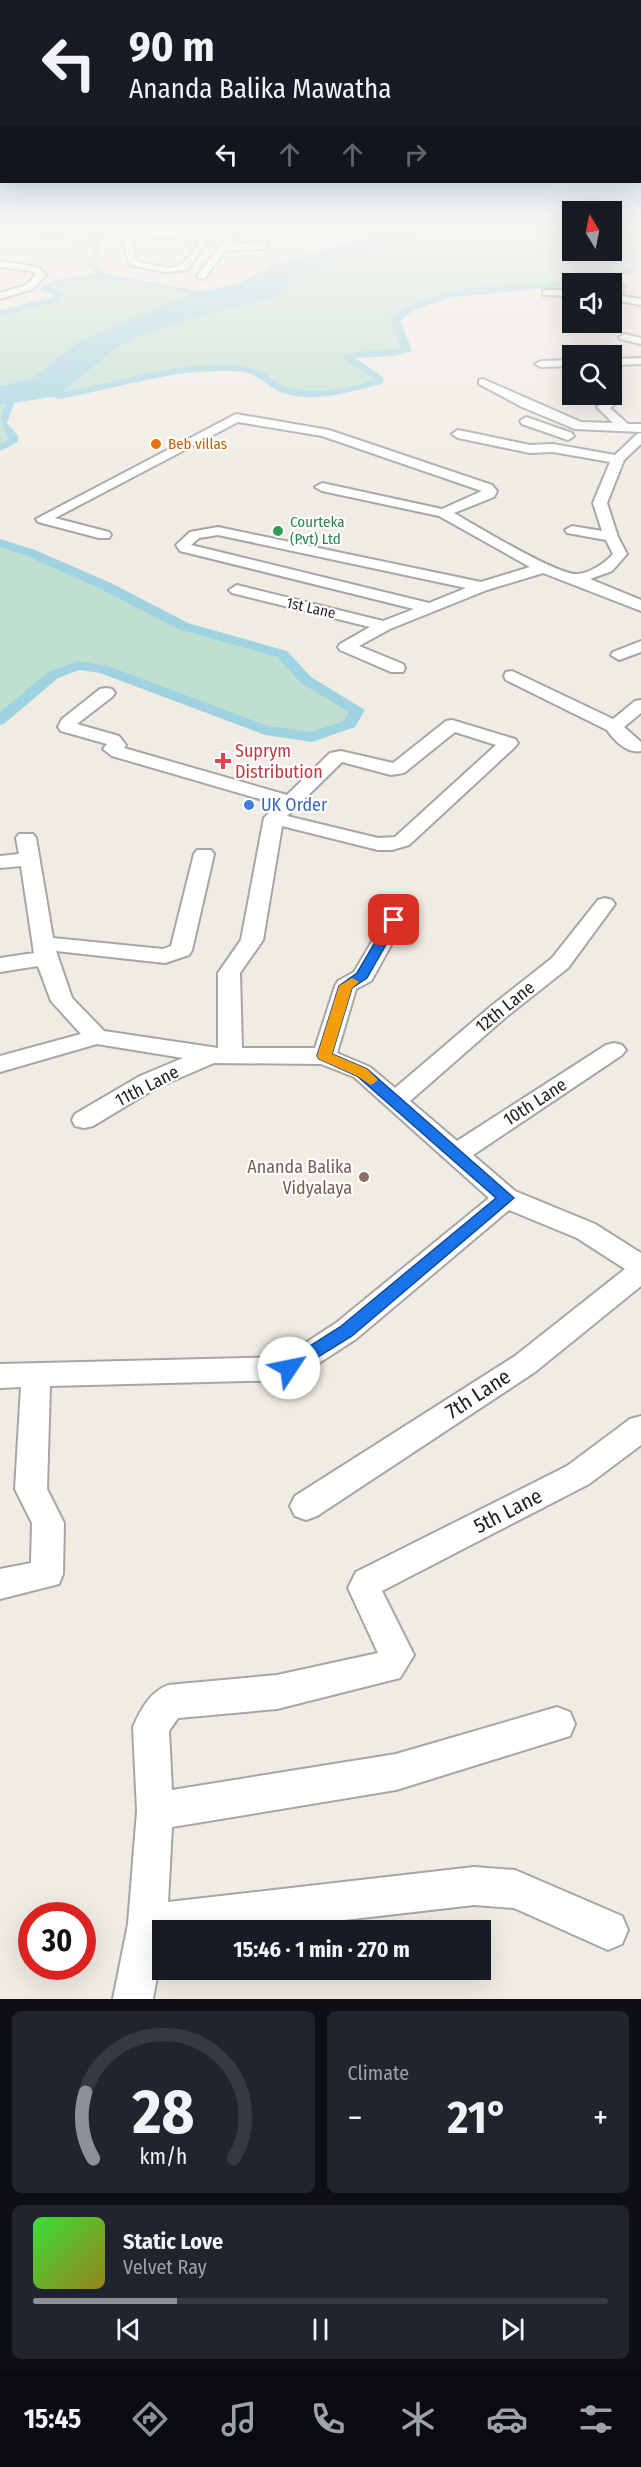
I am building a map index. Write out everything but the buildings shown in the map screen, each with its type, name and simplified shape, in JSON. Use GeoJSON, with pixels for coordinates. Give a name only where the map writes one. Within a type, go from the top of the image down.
{"type":"FeatureCollection","features":[{"type":"Feature","properties":{"kind":"street"},"geometry":{"type":"LineString","coordinates":[[624,337],[641,341]]}},
{"type":"Feature","properties":{"kind":"street"},"geometry":{"type":"LineString","coordinates":[[622,362],[641,361]]}},
{"type":"Feature","properties":{"kind":"street"},"geometry":{"type":"LineString","coordinates":[[541,364],[562,363]]}},
{"type":"Feature","properties":{"kind":"street"},"geometry":{"type":"LineString","coordinates":[[483,382],[526,404],[579,426],[641,428]]}},
{"type":"Feature","properties":{"kind":"street"},"geometry":{"type":"LineString","coordinates":[[608,405],[603,407],[604,409],[626,428]]}},
{"type":"Feature","properties":{"kind":"street"},"geometry":{"type":"LineString","coordinates":[[104,535],[43,519],[236,418],[325,433],[487,488],[490,491],[489,494],[443,513]]}},
{"type":"Feature","properties":{"kind":"street"},"geometry":{"type":"LineString","coordinates":[[526,422],[566,436],[638,439]]}},
{"type":"Feature","properties":{"kind":"street"},"geometry":{"type":"LineString","coordinates":[[458,434],[530,449],[554,448],[618,459]]}},
{"type":"Feature","properties":{"kind":"street"},"geometry":{"type":"LineString","coordinates":[[576,579],[604,569],[616,562],[620,554],[611,537],[600,503],[618,459],[638,439]]}},
{"type":"Feature","properties":{"kind":"street"},"geometry":{"type":"LineString","coordinates":[[322,487],[443,513],[543,568],[641,606]]}},
{"type":"Feature","properties":{"kind":"street"},"geometry":{"type":"LineString","coordinates":[[572,530],[611,537]]}},
{"type":"Feature","properties":{"kind":"street"},"geometry":{"type":"LineString","coordinates":[[431,608],[185,548],[183,545],[195,535],[218,531],[483,588]]}},
{"type":"Feature","properties":{"kind":"street"},"geometry":{"type":"LineString","coordinates":[[397,668],[346,649],[347,646],[384,626],[543,568]]}},
{"type":"Feature","properties":{"kind":"street","name":"1st Lane"},"geometry":{"type":"LineString","coordinates":[[237,590],[384,626]]}},
{"type":"Feature","properties":{"kind":"street"},"geometry":{"type":"LineString","coordinates":[[619,655],[641,646]]}},
{"type":"Feature","properties":{"kind":"street"},"geometry":{"type":"LineString","coordinates":[[512,676],[615,726],[619,734],[636,747]]}},
{"type":"Feature","properties":{"kind":"street"},"geometry":{"type":"LineString","coordinates":[[106,693],[68,723],[67,727],[113,740],[117,745],[112,749],[118,752],[290,802]]}},
{"type":"Feature","properties":{"kind":"street"},"geometry":{"type":"LineString","coordinates":[[615,726],[641,705]]}},
{"type":"Feature","properties":{"kind":"street"},"geometry":{"type":"LineString","coordinates":[[220,1056],[229,973],[252,940],[274,818],[336,758],[341,756],[397,769],[452,725],[509,742],[402,841],[378,844],[274,818]]}},
{"type":"Feature","properties":{"kind":"street"},"geometry":{"type":"LineString","coordinates":[[0,862],[27,849],[44,950],[62,1001],[96,1036]]}},
{"type":"Feature","properties":{"kind":"street"},"geometry":{"type":"LineString","coordinates":[[0,965],[44,950],[165,956],[181,950],[204,854]]}},
{"type":"Feature","properties":{"kind":"street","name":"12th Lane"},"geometry":{"type":"LineString","coordinates":[[395,1101],[498,1012],[560,963],[605,904]]}},
{"type":"Feature","properties":{"kind":"street"},"geometry":{"type":"LineString","coordinates":[[324,1056],[346,986],[363,976],[394,920]]}},
{"type":"Feature","properties":{"kind":"street"},"geometry":{"type":"LineString","coordinates":[[0,1064],[96,1036],[220,1056],[324,1056],[362,1072],[506,1198],[586,1231],[641,1268]]}},
{"type":"Feature","properties":{"kind":"street","name":"10th Lane"},"geometry":{"type":"LineString","coordinates":[[456,1155],[614,1050]]}},
{"type":"Feature","properties":{"kind":"street","name":"11th Lane"},"geometry":{"type":"LineString","coordinates":[[84,1120],[148,1082],[220,1056]]}},
{"type":"Feature","properties":{"kind":"street"},"geometry":{"type":"LineString","coordinates":[[0,1376],[289,1368],[346,1331],[506,1198]]}},
{"type":"Feature","properties":{"kind":"street","name":"7th Lane"},"geometry":{"type":"LineString","coordinates":[[306,1506],[525,1364],[641,1268]]}},
{"type":"Feature","properties":{"kind":"street"},"geometry":{"type":"LineString","coordinates":[[0,1584],[47,1574],[48,1523],[31,1489],[36,1375]]}},
{"type":"Feature","properties":{"kind":"street","name":"5th Lane"},"geometry":{"type":"LineString","coordinates":[[155,1811],[151,1727],[168,1702],[277,1692],[388,1667],[397,1655],[364,1588],[368,1582],[578,1475],[641,1428]]}},
{"type":"Feature","properties":{"kind":"street"},"geometry":{"type":"LineString","coordinates":[[134,1999],[147,1924],[155,1811],[396,1772],[556,1724]]}},
{"type":"Feature","properties":{"kind":"street"},"geometry":{"type":"LineString","coordinates":[[147,1924],[474,1886],[515,1889],[608,1930]]}},
{"type":"Feature","properties":{"kind":"green space"},"geometry":{"type":"Polygon","coordinates":[[[0,321],[126,321],[81,340],[32,378],[0,386],[0,321]]]}},
{"type":"Feature","properties":{"kind":"green space"},"geometry":{"type":"Polygon","coordinates":[[[184,321],[396,321],[407,350],[348,357],[379,378],[378,382],[314,394],[290,392],[279,388],[249,370],[220,368],[173,372],[58,396],[119,346],[156,330],[184,321]]]}},
{"type":"Feature","properties":{"kind":"green space"},"geometry":{"type":"Polygon","coordinates":[[[9,404],[2,423],[13,436],[13,442],[0,448],[0,405],[9,404]]]}},
{"type":"Feature","properties":{"kind":"green space"},"geometry":{"type":"Polygon","coordinates":[[[0,543],[31,553],[106,586],[183,626],[282,654],[306,680],[357,710],[350,724],[312,737],[265,730],[103,669],[78,665],[53,675],[0,720],[0,543]]]}},
{"type":"Feature","properties":{"kind":"water"},"geometry":{"type":"Polygon","coordinates":[[[126,321],[184,321],[156,330],[119,346],[58,396],[0,405],[0,386],[32,378],[81,340],[126,321]]]}},
{"type":"Feature","properties":{"kind":"waterway"},"geometry":{"type":"LineString","coordinates":[[58,396],[197,369],[249,370],[279,388],[302,394],[328,392],[378,382],[379,378],[348,357],[407,350],[396,321]]}},
{"type":"Feature","properties":{"kind":"waterway"},"geometry":{"type":"LineString","coordinates":[[0,448],[13,442],[13,436],[2,423],[9,404]]}},
{"type":"Feature","properties":{"kind":"waterway"},"geometry":{"type":"LineString","coordinates":[[0,543],[31,553],[106,586],[183,626],[282,654],[306,680],[357,710],[350,724],[312,737],[265,730],[103,669],[78,665],[53,675],[0,720]]}},
{"type":"Feature","properties":{"kind":"slow traffic"},"geometry":{"type":"LineString","coordinates":[[352,982],[346,986],[324,1056],[362,1072],[371,1080]]}},
{"type":"Feature","properties":{"kind":"place","name":"Beb villas"},"geometry":{"type":"Point","coordinates":[156,444]}},
{"type":"Feature","properties":{"kind":"place","name":"Courteka (Pvt) Ltd"},"geometry":{"type":"Point","coordinates":[278,531]}},
{"type":"Feature","properties":{"kind":"place","name":"Suprym Distribution"},"geometry":{"type":"Point","coordinates":[223,761]}},
{"type":"Feature","properties":{"kind":"place","name":"UK Order"},"geometry":{"type":"Point","coordinates":[249,805]}},
{"type":"Feature","properties":{"kind":"place","name":"Ananda Balika Vidyalaya"},"geometry":{"type":"Point","coordinates":[364,1177]}},
{"type":"Feature","properties":{"kind":"route"},"geometry":{"type":"LineString","coordinates":[[289,1368],[346,1331],[506,1198],[362,1072],[324,1056],[346,986],[363,976],[394,920]]}}]}
